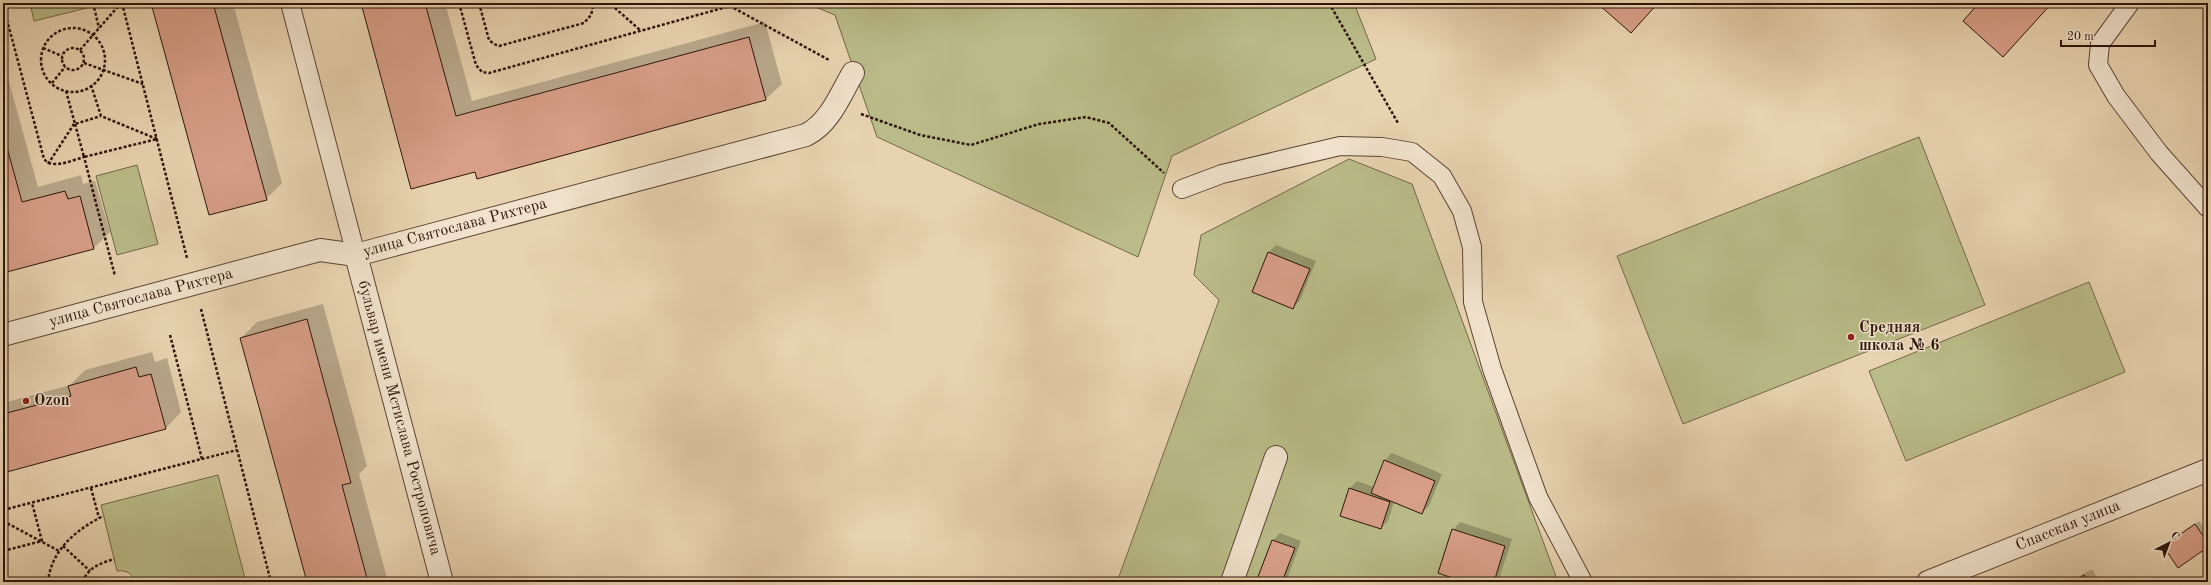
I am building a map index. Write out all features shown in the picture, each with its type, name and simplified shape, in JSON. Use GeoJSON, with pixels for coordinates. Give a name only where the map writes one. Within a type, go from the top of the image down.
{"type":"FeatureCollection","features":[{"type":"Feature","properties":{"kind":"street","name":"улица Святослава Рихтера"},"geometry":{"type":"LineString","coordinates":[[3,335],[320,250],[356,255],[806,135],[817,130],[825,121],[853,73]]}},
{"type":"Feature","properties":{"kind":"street","name":"бульвар имени Мстислава Ростроповича"},"geometry":{"type":"LineString","coordinates":[[356,255],[442,582]]}},
{"type":"Feature","properties":{"kind":"street"},"geometry":{"type":"LineString","coordinates":[[1232,582],[1276,457]]}},
{"type":"Feature","properties":{"kind":"street","name":"Спасская улица"},"geometry":{"type":"LineString","coordinates":[[1928,582],[2208,470]]}},
{"type":"Feature","properties":{"kind":"lane"},"geometry":{"type":"LineString","coordinates":[[290,3],[356,255]]}},
{"type":"Feature","properties":{"kind":"lane"},"geometry":{"type":"LineString","coordinates":[[2130,3],[2100,44],[2098,65],[2116,96],[2159,153],[2208,208]]}},
{"type":"Feature","properties":{"kind":"lane"},"geometry":{"type":"LineString","coordinates":[[1182,189],[1222,174],[1340,146],[1382,147],[1412,152],[1442,176],[1462,211],[1472,247],[1473,302],[1492,368],[1538,496],[1583,582]]}},
{"type":"Feature","properties":{"kind":"path"},"geometry":{"type":"LineString","coordinates":[[93,3],[99,28]]}},
{"type":"Feature","properties":{"kind":"path"},"geometry":{"type":"LineString","coordinates":[[80,50],[122,3]]}},
{"type":"Feature","properties":{"kind":"path"},"geometry":{"type":"LineString","coordinates":[[459,3],[476,65],[482,72],[489,73],[730,6],[853,73]]}},
{"type":"Feature","properties":{"kind":"path"},"geometry":{"type":"LineString","coordinates":[[479,3],[489,40],[499,46],[584,23],[591,15],[594,3]]}},
{"type":"Feature","properties":{"kind":"path"},"geometry":{"type":"LineString","coordinates":[[606,3],[620,12],[640,30]]}},
{"type":"Feature","properties":{"kind":"path"},"geometry":{"type":"LineString","coordinates":[[1329,3],[1396,120],[1407,135],[1412,152]]}},
{"type":"Feature","properties":{"kind":"path"},"geometry":{"type":"LineString","coordinates":[[3,5],[44,159],[48,164],[53,165],[157,139],[101,116],[75,124],[48,164]]}},
{"type":"Feature","properties":{"kind":"path"},"geometry":{"type":"LineString","coordinates":[[78,28],[93,36],[101,44],[105,57],[103,70],[91,85],[82,90],[66,91],[52,83],[45,76],[41,62],[43,48],[51,36],[63,29],[78,28]]}},
{"type":"Feature","properties":{"kind":"path"},"geometry":{"type":"LineString","coordinates":[[43,48],[62,56]]}},
{"type":"Feature","properties":{"kind":"path"},"geometry":{"type":"LineString","coordinates":[[70,48],[80,50],[84,54],[84,63],[80,69],[74,71],[65,68],[62,62],[62,56],[70,48]]}},
{"type":"Feature","properties":{"kind":"path"},"geometry":{"type":"LineString","coordinates":[[84,63],[143,84]]}},
{"type":"Feature","properties":{"kind":"path"},"geometry":{"type":"LineString","coordinates":[[52,83],[65,68]]}},
{"type":"Feature","properties":{"kind":"path"},"geometry":{"type":"LineString","coordinates":[[91,85],[101,116]]}},
{"type":"Feature","properties":{"kind":"path"},"geometry":{"type":"LineString","coordinates":[[66,91],[116,279]]}},
{"type":"Feature","properties":{"kind":"path"},"geometry":{"type":"LineString","coordinates":[[825,121],[861,114],[920,135],[971,145],[1039,124],[1086,117],[1108,124],[1182,189]]}},
{"type":"Feature","properties":{"kind":"path"},"geometry":{"type":"LineString","coordinates":[[170,335],[202,459]]}},
{"type":"Feature","properties":{"kind":"path"},"geometry":{"type":"LineString","coordinates":[[3,510],[237,450]]}},
{"type":"Feature","properties":{"kind":"path"},"geometry":{"type":"LineString","coordinates":[[91,488],[98,518]]}},
{"type":"Feature","properties":{"kind":"path"},"geometry":{"type":"LineString","coordinates":[[32,503],[42,542]]}},
{"type":"Feature","properties":{"kind":"path"},"geometry":{"type":"LineString","coordinates":[[48,582],[49,570],[59,551],[69,538],[84,526],[103,516]]}},
{"type":"Feature","properties":{"kind":"path"},"geometry":{"type":"LineString","coordinates":[[3,521],[59,551]]}},
{"type":"Feature","properties":{"kind":"path"},"geometry":{"type":"LineString","coordinates":[[3,551],[42,542]]}},
{"type":"Feature","properties":{"kind":"path"},"geometry":{"type":"LineString","coordinates":[[63,546],[90,571]]}},
{"type":"Feature","properties":{"kind":"path"},"geometry":{"type":"LineString","coordinates":[[83,582],[85,576],[94,567],[114,559]]}},
{"type":"Feature","properties":{"kind":"path"},"geometry":{"type":"LineString","coordinates":[[3,562],[8,582]]}},
{"type":"Feature","properties":{"kind":"green space"},"geometry":{"type":"Polygon","coordinates":[[[30,3],[86,3],[87,8],[34,21],[30,3]]]}},
{"type":"Feature","properties":{"kind":"green space"},"geometry":{"type":"Polygon","coordinates":[[[806,3],[1354,3],[1376,59],[1172,156],[1138,257],[877,137],[835,15],[806,3]]]}},
{"type":"Feature","properties":{"kind":"green space"},"geometry":{"type":"Polygon","coordinates":[[[1919,137],[1985,305],[1683,424],[1617,256],[1919,137]]]}},
{"type":"Feature","properties":{"kind":"green space"},"geometry":{"type":"Polygon","coordinates":[[[1349,159],[1412,184],[1558,582],[1117,582],[1219,300],[1194,275],[1201,235],[1349,159]]]}},
{"type":"Feature","properties":{"kind":"green space"},"geometry":{"type":"Polygon","coordinates":[[[137,165],[158,244],[117,255],[96,176],[137,165]]]}},
{"type":"Feature","properties":{"kind":"green space"},"geometry":{"type":"Polygon","coordinates":[[[2089,282],[2125,372],[1906,461],[1869,371],[2089,282]]]}},
{"type":"Feature","properties":{"kind":"green space"},"geometry":{"type":"Polygon","coordinates":[[[218,475],[246,582],[136,582],[128,573],[117,571],[101,505],[218,475]]]}},
{"type":"Feature","properties":{"kind":"building"},"geometry":{"type":"Polygon","coordinates":[[[151,3],[213,3],[267,200],[209,215],[151,3]]]}},
{"type":"Feature","properties":{"kind":"building"},"geometry":{"type":"Polygon","coordinates":[[[361,3],[425,3],[456,116],[749,37],[766,100],[477,179],[475,172],[411,189],[361,3]]]}},
{"type":"Feature","properties":{"kind":"building"},"geometry":{"type":"Polygon","coordinates":[[[1597,3],[1658,3],[1631,33],[1597,3]]]}},
{"type":"Feature","properties":{"kind":"building"},"geometry":{"type":"Polygon","coordinates":[[[1979,3],[2052,3],[2003,57],[1963,21],[1979,3]]]}},
{"type":"Feature","properties":{"kind":"building"},"geometry":{"type":"Polygon","coordinates":[[[3,133],[22,202],[65,191],[68,199],[80,196],[94,249],[3,273],[3,133]]]}},
{"type":"Feature","properties":{"kind":"building"},"geometry":{"type":"Polygon","coordinates":[[[1268,252],[1310,269],[1293,309],[1252,292],[1268,252]]]}},
{"type":"Feature","properties":{"kind":"building"},"geometry":{"type":"Polygon","coordinates":[[[307,319],[351,483],[342,485],[368,582],[307,582],[240,338],[307,319]]]}},
{"type":"Feature","properties":{"kind":"building"},"geometry":{"type":"Polygon","coordinates":[[[136,367],[139,377],[151,374],[166,429],[3,473],[3,414],[71,396],[68,386],[136,367]]]}},
{"type":"Feature","properties":{"kind":"building"},"geometry":{"type":"Polygon","coordinates":[[[1384,460],[1435,481],[1422,514],[1371,493],[1384,460]]]}},
{"type":"Feature","properties":{"kind":"building"},"geometry":{"type":"Polygon","coordinates":[[[1349,488],[1390,502],[1381,529],[1340,516],[1349,488]]]}},
{"type":"Feature","properties":{"kind":"building"},"geometry":{"type":"Polygon","coordinates":[[[2195,524],[2208,543],[2208,547],[2178,568],[2163,546],[2195,524]]]}},
{"type":"Feature","properties":{"kind":"building"},"geometry":{"type":"Polygon","coordinates":[[[1452,529],[1505,546],[1494,582],[1464,582],[1438,573],[1452,529]]]}},
{"type":"Feature","properties":{"kind":"building"},"geometry":{"type":"Polygon","coordinates":[[[1272,540],[1295,548],[1282,582],[1256,582],[1272,540]]]}},
{"type":"Feature","properties":{"kind":"building"},"geometry":{"type":"Polygon","coordinates":[[[2084,575],[2089,582],[2073,582],[2084,575]]]}},
{"type":"Feature","properties":{"kind":"place","name":"Средняя школа № 6"},"geometry":{"type":"Point","coordinates":[1851,337]}},
{"type":"Feature","properties":{"kind":"place","name":"Ozon"},"geometry":{"type":"Point","coordinates":[26,401]}}]}
